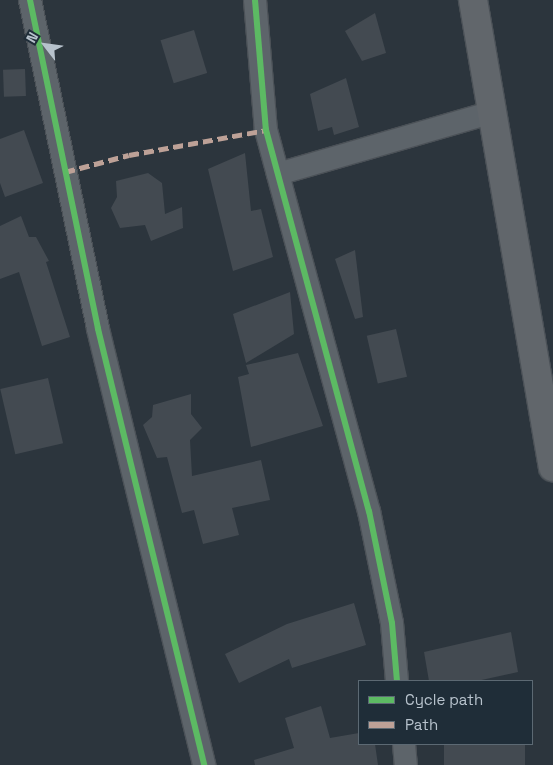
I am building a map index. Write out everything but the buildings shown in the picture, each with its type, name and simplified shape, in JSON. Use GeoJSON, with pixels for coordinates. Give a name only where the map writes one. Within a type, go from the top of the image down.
{"type":"FeatureCollection","features":[{"type":"Feature","properties":{"kind":"highway"},"geometry":{"type":"LineString","coordinates":[[473,0],[553,467]]}},
{"type":"Feature","properties":{"kind":"street"},"geometry":{"type":"LineString","coordinates":[[30,0],[98,329],[204,765]]}},
{"type":"Feature","properties":{"kind":"street"},"geometry":{"type":"LineString","coordinates":[[255,0],[266,130],[369,511],[392,622],[397,680]]}},
{"type":"Feature","properties":{"kind":"street"},"geometry":{"type":"LineString","coordinates":[[278,174],[493,112]]}},
{"type":"Feature","properties":{"kind":"street"},"geometry":{"type":"LineString","coordinates":[[404,745],[406,765]]}},
{"type":"Feature","properties":{"kind":"marked path"},"geometry":{"type":"LineString","coordinates":[[65,172],[129,155],[266,130]]}},
{"type":"Feature","properties":{"kind":"cycle path"},"geometry":{"type":"LineString","coordinates":[[30,0],[98,329],[204,765]]}},
{"type":"Feature","properties":{"kind":"cycle path"},"geometry":{"type":"LineString","coordinates":[[255,0],[266,130],[369,511],[392,623],[397,680]]}}]}
